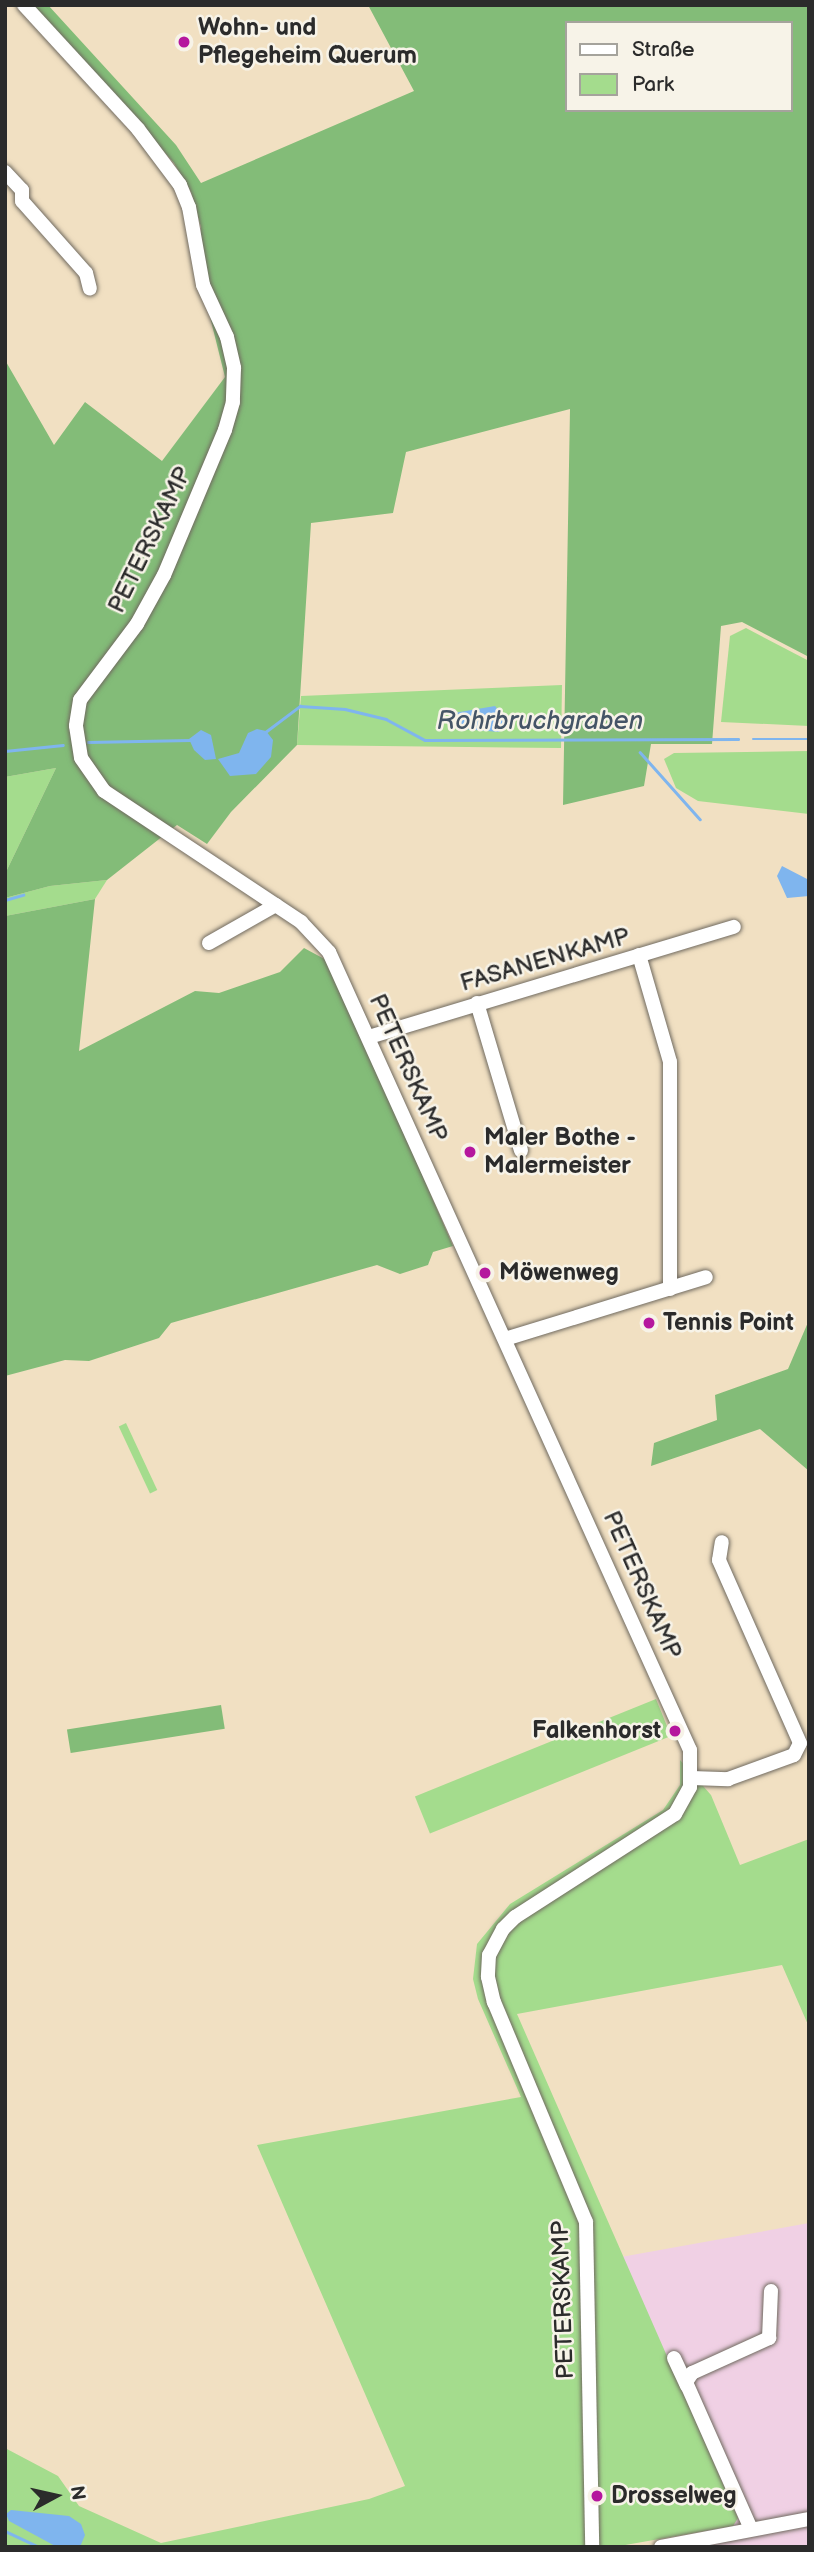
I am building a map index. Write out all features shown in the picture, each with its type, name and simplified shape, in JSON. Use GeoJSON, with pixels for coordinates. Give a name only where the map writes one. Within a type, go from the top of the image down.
{"type":"FeatureCollection","features":[{"type":"Feature","properties":{"kind":"street","name":"PETERSKAMP"},"geometry":{"type":"LineString","coordinates":[[24,5],[138,129],[180,185],[189,206],[202,285],[228,337],[234,368],[229,419],[190,519],[149,606],[85,691],[77,710],[76,733],[86,768],[104,792],[276,905],[323,941],[683,1730],[692,1758],[692,1778],[685,1801],[668,1820],[515,1917],[503,1929],[489,1955],[488,1976],[494,2003],[586,2222],[592,2547]]}},
{"type":"Feature","properties":{"kind":"street"},"geometry":{"type":"LineString","coordinates":[[5,172],[22,190],[22,201],[86,273],[89,289]]}},
{"type":"Feature","properties":{"kind":"street"},"geometry":{"type":"LineString","coordinates":[[209,943],[276,905]]}},
{"type":"Feature","properties":{"kind":"street","name":"FASANENKAMP"},"geometry":{"type":"LineString","coordinates":[[369,1037],[734,927]]}},
{"type":"Feature","properties":{"kind":"street"},"geometry":{"type":"LineString","coordinates":[[639,955],[670,1062],[670,1289]]}},
{"type":"Feature","properties":{"kind":"street"},"geometry":{"type":"LineString","coordinates":[[477,1003],[521,1151]]}},
{"type":"Feature","properties":{"kind":"street"},"geometry":{"type":"LineString","coordinates":[[505,1339],[706,1277]]}},
{"type":"Feature","properties":{"kind":"street"},"geometry":{"type":"LineString","coordinates":[[692,1778],[728,1779],[794,1755],[800,1743],[719,1560],[722,1542]]}},
{"type":"Feature","properties":{"kind":"street"},"geometry":{"type":"LineString","coordinates":[[687,2386],[688,2375],[769,2338],[771,2291]]}},
{"type":"Feature","properties":{"kind":"street"},"geometry":{"type":"LineString","coordinates":[[674,2358],[751,2529]]}},
{"type":"Feature","properties":{"kind":"street"},"geometry":{"type":"LineString","coordinates":[[661,2547],[809,2519]]}},
{"type":"Feature","properties":{"kind":"shaded area"},"geometry":{"type":"Polygon","coordinates":[[[809,2223],[809,2547],[707,2547],[704,2530],[733,2526],[737,2517],[621,2257],[809,2223]]]}},
{"type":"Feature","properties":{"kind":"green space"},"geometry":{"type":"Polygon","coordinates":[[[33,5],[48,5],[176,145],[201,183],[414,91],[368,5],[809,5],[809,657],[742,622],[721,626],[712,744],[651,744],[644,786],[563,805],[570,409],[406,452],[393,513],[311,523],[297,745],[231,812],[207,844],[177,825],[107,880],[50,886],[5,898],[5,874],[56,768],[5,777],[5,360],[54,445],[85,402],[162,461],[225,377],[200,277],[201,227],[191,192],[174,163],[33,5]]]}},
{"type":"Feature","properties":{"kind":"green space"},"geometry":{"type":"Polygon","coordinates":[[[746,628],[809,661],[809,726],[721,722],[730,636],[746,628]]]}},
{"type":"Feature","properties":{"kind":"green space"},"geometry":{"type":"Polygon","coordinates":[[[562,685],[561,748],[297,745],[301,696],[562,685]]]}},
{"type":"Feature","properties":{"kind":"green space"},"geometry":{"type":"Polygon","coordinates":[[[809,751],[809,814],[698,801],[676,788],[664,759],[674,753],[809,751]]]}},
{"type":"Feature","properties":{"kind":"green space"},"geometry":{"type":"Polygon","coordinates":[[[56,768],[5,874],[5,777],[56,768]]]}},
{"type":"Feature","properties":{"kind":"green space"},"geometry":{"type":"Polygon","coordinates":[[[107,880],[95,899],[5,916],[5,898],[50,886],[107,880]]]}},
{"type":"Feature","properties":{"kind":"green space"},"geometry":{"type":"Polygon","coordinates":[[[95,899],[79,1051],[195,991],[219,993],[280,972],[304,948],[330,962],[453,1246],[433,1252],[428,1265],[400,1274],[377,1265],[171,1323],[159,1338],[89,1361],[65,1360],[5,1376],[5,916],[95,899]]]}},
{"type":"Feature","properties":{"kind":"green space"},"geometry":{"type":"Polygon","coordinates":[[[809,1320],[809,1471],[760,1429],[651,1466],[654,1443],[717,1420],[715,1395],[788,1369],[809,1320]]]}},
{"type":"Feature","properties":{"kind":"green space"},"geometry":{"type":"Polygon","coordinates":[[[126,1423],[157,1490],[150,1493],[119,1426],[126,1423]]]}},
{"type":"Feature","properties":{"kind":"green space"},"geometry":{"type":"Polygon","coordinates":[[[656,1699],[671,1736],[430,1833],[415,1796],[656,1699]]]}},
{"type":"Feature","properties":{"kind":"green space"},"geometry":{"type":"Polygon","coordinates":[[[221,1705],[225,1729],[71,1753],[67,1729],[221,1705]]]}},
{"type":"Feature","properties":{"kind":"green space"},"geometry":{"type":"Polygon","coordinates":[[[680,1760],[711,1795],[740,1865],[809,1839],[809,2027],[782,1965],[517,2014],[738,2518],[733,2526],[614,2547],[5,2547],[5,2448],[58,2476],[79,2506],[161,2543],[369,2499],[405,2486],[257,2145],[521,2097],[478,1999],[473,1979],[477,1944],[510,1904],[663,1810],[680,1785],[680,1760]]]}},
{"type":"Feature","properties":{"kind":"water"},"geometry":{"type":"Polygon","coordinates":[[[495,706],[507,720],[499,732],[450,728],[454,713],[495,706]]]}},
{"type":"Feature","properties":{"kind":"water"},"geometry":{"type":"Polygon","coordinates":[[[257,729],[266,731],[273,740],[271,757],[256,774],[230,776],[218,759],[239,753],[248,733],[257,729]]]}},
{"type":"Feature","properties":{"kind":"water"},"geometry":{"type":"Polygon","coordinates":[[[201,730],[211,735],[216,759],[205,760],[194,750],[189,739],[201,730]]]}},
{"type":"Feature","properties":{"kind":"water"},"geometry":{"type":"Polygon","coordinates":[[[782,866],[809,880],[809,896],[787,898],[777,876],[782,866]]]}},
{"type":"Feature","properties":{"kind":"water"},"geometry":{"type":"Polygon","coordinates":[[[11,2510],[69,2516],[81,2524],[85,2535],[80,2547],[57,2547],[9,2521],[6,2514],[11,2510]]]}},
{"type":"Feature","properties":{"kind":"waterway","name":"Rohrbruchgraben"},"geometry":{"type":"LineString","coordinates":[[264,733],[300,706],[345,709],[386,719],[425,740],[738,739]]}},
{"type":"Feature","properties":{"kind":"waterway","name":"Rohrbruchgraben"},"geometry":{"type":"LineString","coordinates":[[753,739],[809,739]]}},
{"type":"Feature","properties":{"kind":"waterway","name":"Rohrbruchgraben"},"geometry":{"type":"LineString","coordinates":[[88,742],[190,740]]}},
{"type":"Feature","properties":{"kind":"waterway","name":"Rohrbruchgraben"},"geometry":{"type":"LineString","coordinates":[[5,751],[63,745]]}},
{"type":"Feature","properties":{"kind":"waterway"},"geometry":{"type":"LineString","coordinates":[[640,752],[700,819]]}},
{"type":"Feature","properties":{"kind":"waterway"},"geometry":{"type":"LineString","coordinates":[[5,900],[23,895]]}},
{"type":"Feature","properties":{"kind":"waterway"},"geometry":{"type":"LineString","coordinates":[[5,2531],[39,2547]]}},
{"type":"Feature","properties":{"kind":"place","name":"Wohn- und Pflegeheim Querum"},"geometry":{"type":"Point","coordinates":[184,42]}},
{"type":"Feature","properties":{"kind":"place","name":"Maler Bothe - Malermeister"},"geometry":{"type":"Point","coordinates":[470,1152]}},
{"type":"Feature","properties":{"kind":"place","name":"Möwenweg"},"geometry":{"type":"Point","coordinates":[485,1273]}},
{"type":"Feature","properties":{"kind":"place","name":"Tennis Point"},"geometry":{"type":"Point","coordinates":[649,1323]}},
{"type":"Feature","properties":{"kind":"place","name":"Falkenhorst"},"geometry":{"type":"Point","coordinates":[675,1731]}},
{"type":"Feature","properties":{"kind":"place","name":"Drosselweg"},"geometry":{"type":"Point","coordinates":[597,2496]}}]}
